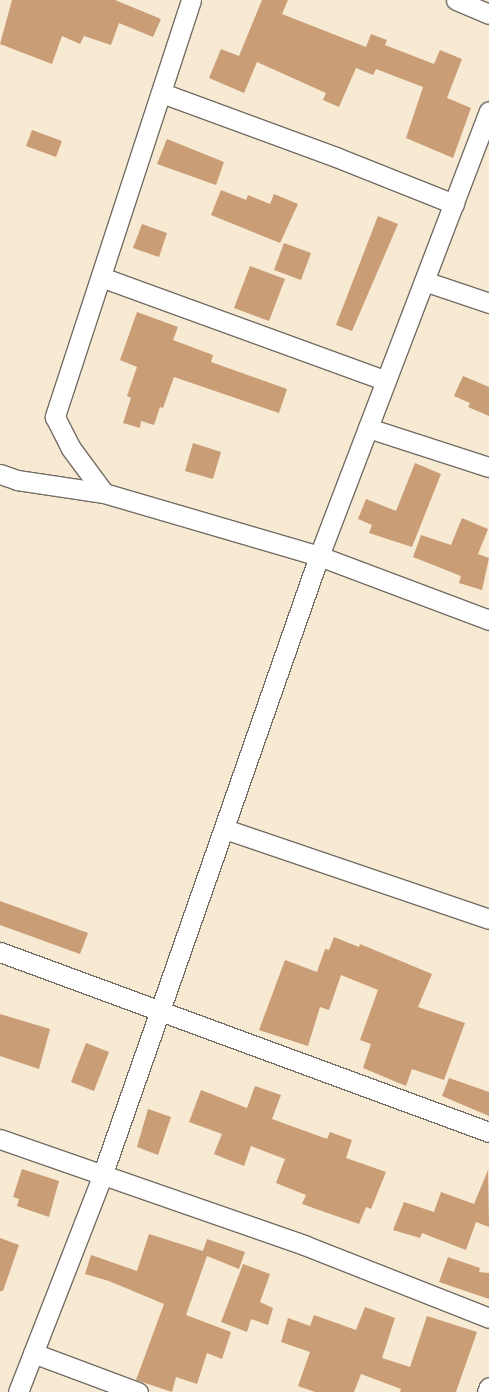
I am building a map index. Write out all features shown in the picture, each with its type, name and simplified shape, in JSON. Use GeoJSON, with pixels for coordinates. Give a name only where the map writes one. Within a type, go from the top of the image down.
{"type":"FeatureCollection","features":[{"type":"Feature","properties":{"kind":"street"},"geometry":{"type":"LineString","coordinates":[[104,492],[70,447],[55,417],[162,93],[191,0]]}},
{"type":"Feature","properties":{"kind":"street"},"geometry":{"type":"LineString","coordinates":[[456,0],[489,14]]}},
{"type":"Feature","properties":{"kind":"street"},"geometry":{"type":"LineString","coordinates":[[162,93],[336,157],[454,204]]}},
{"type":"Feature","properties":{"kind":"street"},"geometry":{"type":"LineString","coordinates":[[18,1392],[102,1176],[225,829],[319,556],[489,111]]}},
{"type":"Feature","properties":{"kind":"street"},"geometry":{"type":"LineString","coordinates":[[101,277],[386,381]]}},
{"type":"Feature","properties":{"kind":"street"},"geometry":{"type":"LineString","coordinates":[[424,281],[489,303]]}},
{"type":"Feature","properties":{"kind":"street"},"geometry":{"type":"LineString","coordinates":[[368,428],[489,467]]}},
{"type":"Feature","properties":{"kind":"street"},"geometry":{"type":"LineString","coordinates":[[0,474],[17,480],[104,492],[319,556],[489,620]]}},
{"type":"Feature","properties":{"kind":"street"},"geometry":{"type":"LineString","coordinates":[[225,829],[489,919]]}},
{"type":"Feature","properties":{"kind":"street"},"geometry":{"type":"LineString","coordinates":[[0,952],[489,1132]]}},
{"type":"Feature","properties":{"kind":"street"},"geometry":{"type":"LineString","coordinates":[[0,1139],[304,1246],[489,1318]]}},
{"type":"Feature","properties":{"kind":"street"},"geometry":{"type":"LineString","coordinates":[[33,1354],[138,1392]]}},
{"type":"Feature","properties":{"kind":"street"},"geometry":{"type":"LineString","coordinates":[[487,1392],[489,1387]]}},
{"type":"Feature","properties":{"kind":"building"},"geometry":{"type":"Polygon","coordinates":[[[12,0],[115,0],[161,19],[153,37],[119,23],[111,45],[84,36],[80,44],[62,36],[52,64],[0,44],[12,0]]]}},
{"type":"Feature","properties":{"kind":"building"},"geometry":{"type":"Polygon","coordinates":[[[262,0],[288,0],[282,14],[366,47],[371,34],[387,40],[385,45],[434,64],[440,50],[462,59],[447,98],[471,108],[453,158],[406,138],[423,87],[376,69],[373,75],[356,68],[339,107],[323,100],[326,93],[257,62],[244,93],[209,78],[221,49],[239,56],[262,0]]]}},
{"type":"Feature","properties":{"kind":"building"},"geometry":{"type":"Polygon","coordinates":[[[32,130],[62,141],[56,157],[26,146],[32,130]]]}},
{"type":"Feature","properties":{"kind":"building"},"geometry":{"type":"Polygon","coordinates":[[[167,139],[224,162],[216,185],[157,164],[167,139]]]}},
{"type":"Feature","properties":{"kind":"building"},"geometry":{"type":"Polygon","coordinates":[[[221,190],[246,200],[248,195],[270,204],[274,194],[298,204],[280,243],[211,215],[221,190]]]}},
{"type":"Feature","properties":{"kind":"building"},"geometry":{"type":"Polygon","coordinates":[[[378,216],[398,224],[352,331],[336,325],[378,216]]]}},
{"type":"Feature","properties":{"kind":"building"},"geometry":{"type":"Polygon","coordinates":[[[142,224],[167,233],[159,257],[133,248],[142,224]]]}},
{"type":"Feature","properties":{"kind":"building"},"geometry":{"type":"Polygon","coordinates":[[[284,243],[311,253],[301,280],[274,270],[284,243]]]}},
{"type":"Feature","properties":{"kind":"building"},"geometry":{"type":"Polygon","coordinates":[[[250,266],[285,279],[269,321],[234,308],[250,266]]]}},
{"type":"Feature","properties":{"kind":"building"},"geometry":{"type":"Polygon","coordinates":[[[137,312],[178,327],[173,340],[213,355],[211,362],[287,389],[279,413],[174,377],[163,408],[160,407],[154,425],[141,421],[140,428],[123,423],[131,398],[127,396],[137,367],[120,360],[137,312]]]}},
{"type":"Feature","properties":{"kind":"building"},"geometry":{"type":"Polygon","coordinates":[[[463,376],[489,387],[489,416],[468,407],[470,403],[454,396],[463,376]]]}},
{"type":"Feature","properties":{"kind":"building"},"geometry":{"type":"Polygon","coordinates":[[[193,443],[221,452],[213,479],[185,471],[193,443]]]}},
{"type":"Feature","properties":{"kind":"building"},"geometry":{"type":"Polygon","coordinates":[[[415,463],[441,474],[412,547],[369,533],[372,525],[358,519],[366,499],[396,511],[415,463]]]}},
{"type":"Feature","properties":{"kind":"building"},"geometry":{"type":"Polygon","coordinates":[[[462,518],[488,529],[478,554],[489,558],[482,590],[459,583],[461,576],[413,557],[421,535],[451,545],[462,518]]]}},
{"type":"Feature","properties":{"kind":"building"},"geometry":{"type":"Polygon","coordinates":[[[0,901],[88,933],[80,954],[0,925],[0,901]]]}},
{"type":"Feature","properties":{"kind":"building"},"geometry":{"type":"Polygon","coordinates":[[[334,937],[359,947],[360,944],[432,974],[418,1007],[465,1023],[444,1080],[412,1069],[406,1086],[363,1068],[371,1044],[360,1040],[378,990],[341,975],[329,1010],[320,1007],[308,1046],[259,1030],[285,960],[317,972],[325,949],[329,950],[334,937]]]}},
{"type":"Feature","properties":{"kind":"building"},"geometry":{"type":"Polygon","coordinates":[[[0,1014],[50,1029],[39,1069],[0,1056],[0,1014]]]}},
{"type":"Feature","properties":{"kind":"building"},"geometry":{"type":"Polygon","coordinates":[[[86,1043],[109,1052],[94,1091],[71,1082],[86,1043]]]}},
{"type":"Feature","properties":{"kind":"building"},"geometry":{"type":"Polygon","coordinates":[[[449,1078],[489,1092],[489,1116],[442,1096],[449,1078]]]}},
{"type":"Feature","properties":{"kind":"building"},"geometry":{"type":"Polygon","coordinates":[[[255,1086],[281,1095],[272,1119],[327,1139],[330,1132],[352,1140],[346,1158],[386,1172],[371,1209],[366,1207],[359,1224],[302,1204],[306,1195],[276,1183],[285,1159],[251,1146],[244,1166],[214,1154],[222,1134],[189,1122],[201,1090],[247,1108],[255,1086]]]}},
{"type":"Feature","properties":{"kind":"building"},"geometry":{"type":"Polygon","coordinates":[[[148,1109],[171,1117],[158,1155],[137,1147],[148,1109]]]}},
{"type":"Feature","properties":{"kind":"building"},"geometry":{"type":"Polygon","coordinates":[[[22,1169],[59,1181],[49,1217],[17,1206],[19,1199],[13,1197],[22,1169]]]}},
{"type":"Feature","properties":{"kind":"building"},"geometry":{"type":"Polygon","coordinates":[[[488,1170],[489,1227],[476,1222],[466,1250],[422,1233],[420,1238],[393,1230],[404,1202],[434,1212],[441,1192],[474,1204],[488,1170]]]}},
{"type":"Feature","properties":{"kind":"building"},"geometry":{"type":"Polygon","coordinates":[[[149,1234],[203,1251],[207,1239],[245,1252],[239,1269],[207,1256],[186,1315],[231,1332],[222,1359],[207,1353],[197,1384],[176,1377],[172,1392],[136,1380],[164,1304],[109,1281],[85,1274],[91,1255],[137,1271],[149,1234]]]}},
{"type":"Feature","properties":{"kind":"building"},"geometry":{"type":"Polygon","coordinates":[[[0,1238],[19,1245],[3,1291],[0,1291],[0,1238]]]}},
{"type":"Feature","properties":{"kind":"building"},"geometry":{"type":"Polygon","coordinates":[[[448,1257],[480,1268],[479,1272],[489,1273],[489,1299],[439,1282],[448,1257]]]}},
{"type":"Feature","properties":{"kind":"building"},"geometry":{"type":"Polygon","coordinates":[[[243,1264],[270,1274],[260,1302],[273,1308],[268,1325],[251,1319],[247,1332],[221,1322],[243,1264]]]}},
{"type":"Feature","properties":{"kind":"building"},"geometry":{"type":"Polygon","coordinates":[[[365,1307],[395,1318],[382,1358],[410,1367],[427,1316],[477,1332],[456,1392],[400,1392],[401,1389],[361,1374],[354,1392],[315,1392],[298,1386],[310,1352],[281,1342],[288,1318],[310,1326],[314,1315],[356,1330],[365,1307]]]}}]}
